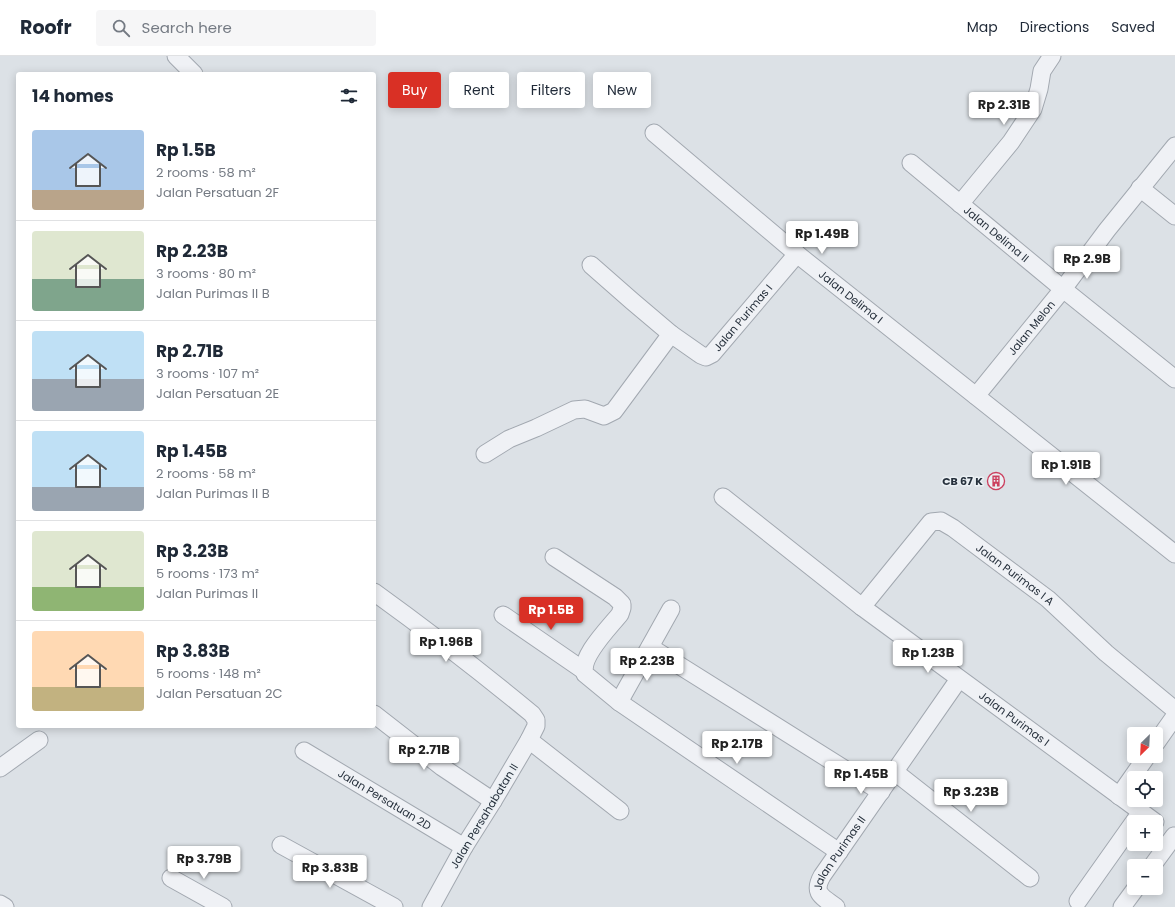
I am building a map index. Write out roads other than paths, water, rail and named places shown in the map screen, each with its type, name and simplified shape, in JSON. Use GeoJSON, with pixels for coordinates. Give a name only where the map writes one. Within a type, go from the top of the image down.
{"type":"FeatureCollection","features":[{"type":"Feature","properties":{"kind":"street"},"geometry":{"type":"LineString","coordinates":[[176,56],[192,72]]}},
{"type":"Feature","properties":{"kind":"street"},"geometry":{"type":"LineString","coordinates":[[960,204],[1011,142],[1033,109],[1039,89],[1042,70],[1052,56]]}},
{"type":"Feature","properties":{"kind":"street","name":"Jalan Delima I"},"geometry":{"type":"LineString","coordinates":[[654,133],[797,254],[1175,554]]}},
{"type":"Feature","properties":{"kind":"street","name":"Jalan Melon"},"geometry":{"type":"LineString","coordinates":[[976,396],[1063,289],[1140,188],[1175,146]]}},
{"type":"Feature","properties":{"kind":"street","name":"Jalan Delima II"},"geometry":{"type":"LineString","coordinates":[[911,163],[1063,289],[1175,379]]}},
{"type":"Feature","properties":{"kind":"street"},"geometry":{"type":"LineString","coordinates":[[1140,188],[1175,216]]}},
{"type":"Feature","properties":{"kind":"street","name":"Jalan Purimas I"},"geometry":{"type":"LineString","coordinates":[[591,265],[671,334],[706,357],[712,354],[797,254]]}},
{"type":"Feature","properties":{"kind":"street"},"geometry":{"type":"LineString","coordinates":[[485,454],[509,439],[574,410],[585,409],[604,416],[614,411],[671,334]]}},
{"type":"Feature","properties":{"kind":"street","name":"Jalan Purimas I"},"geometry":{"type":"LineString","coordinates":[[723,497],[862,607],[1146,815]]}},
{"type":"Feature","properties":{"kind":"street","name":"Jalan Purimas I A"},"geometry":{"type":"LineString","coordinates":[[862,607],[931,522],[941,522],[953,528],[1048,599],[1106,653],[1175,710]]}},
{"type":"Feature","properties":{"kind":"street"},"geometry":{"type":"LineString","coordinates":[[554,557],[615,597],[622,604],[620,614],[591,650],[583,666],[583,670]]}},
{"type":"Feature","properties":{"kind":"street"},"geometry":{"type":"LineString","coordinates":[[376,593],[438,639],[532,714],[536,720],[533,733],[620,811]]}},
{"type":"Feature","properties":{"kind":"street"},"geometry":{"type":"LineString","coordinates":[[619,702],[671,609]]}},
{"type":"Feature","properties":{"kind":"street"},"geometry":{"type":"LineString","coordinates":[[503,615],[583,670],[585,674],[619,702],[839,852]]}},
{"type":"Feature","properties":{"kind":"street"},"geometry":{"type":"LineString","coordinates":[[650,647],[881,792]]}},
{"type":"Feature","properties":{"kind":"street","name":"Jalan Purimas II"},"geometry":{"type":"LineString","coordinates":[[836,907],[820,895],[817,887],[822,876],[959,679]]}},
{"type":"Feature","properties":{"kind":"street"},"geometry":{"type":"LineString","coordinates":[[376,716],[442,767],[493,801]]}},
{"type":"Feature","properties":{"kind":"street"},"geometry":{"type":"LineString","coordinates":[[1163,733],[1175,716]]}},
{"type":"Feature","properties":{"kind":"street","name":"Jalan Persahabatan II"},"geometry":{"type":"LineString","coordinates":[[431,907],[464,847],[533,733]]}},
{"type":"Feature","properties":{"kind":"street"},"geometry":{"type":"LineString","coordinates":[[0,768],[39,740]]}},
{"type":"Feature","properties":{"kind":"street","name":"Jalan Persatuan 2D"},"geometry":{"type":"LineString","coordinates":[[304,751],[464,847]]}},
{"type":"Feature","properties":{"kind":"street"},"geometry":{"type":"LineString","coordinates":[[1119,796],[1142,763]]}},
{"type":"Feature","properties":{"kind":"street"},"geometry":{"type":"LineString","coordinates":[[895,772],[1030,878]]}},
{"type":"Feature","properties":{"kind":"street"},"geometry":{"type":"LineString","coordinates":[[1078,901],[1141,812]]}},
{"type":"Feature","properties":{"kind":"street","name":"Jalan Purimas I"},"geometry":{"type":"LineString","coordinates":[[1163,827],[1175,836]]}},
{"type":"Feature","properties":{"kind":"street"},"geometry":{"type":"LineString","coordinates":[[1157,859],[1175,836]]}},
{"type":"Feature","properties":{"kind":"street"},"geometry":{"type":"LineString","coordinates":[[281,845],[394,907]]}},
{"type":"Feature","properties":{"kind":"street"},"geometry":{"type":"LineString","coordinates":[[171,878],[223,907]]}},
{"type":"Feature","properties":{"kind":"street"},"geometry":{"type":"LineString","coordinates":[[1122,907],[1131,895]]}},
{"type":"Feature","properties":{"kind":"street"},"geometry":{"type":"LineString","coordinates":[[0,904],[5,907]]}},
{"type":"Feature","properties":{"kind":"place","name":"CB 67 K"},"geometry":{"type":"Point","coordinates":[996,481]}}]}
